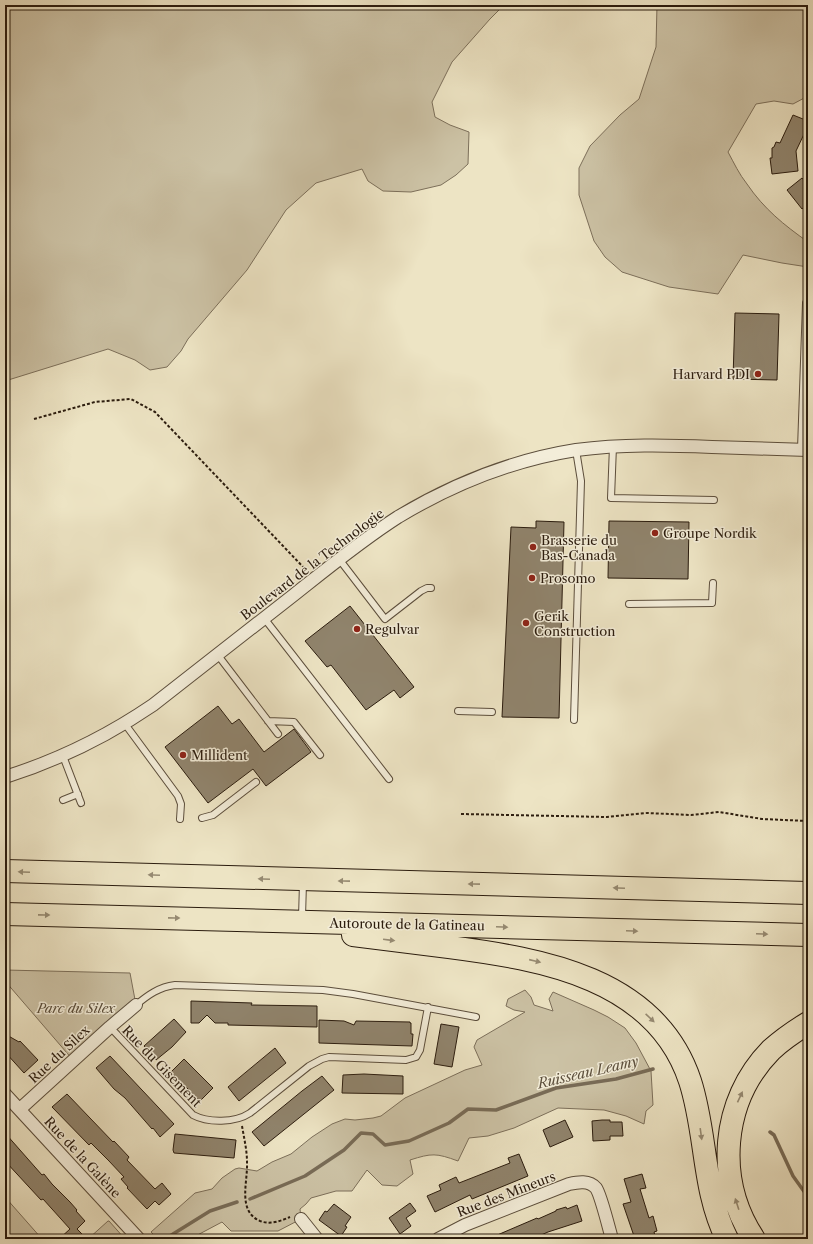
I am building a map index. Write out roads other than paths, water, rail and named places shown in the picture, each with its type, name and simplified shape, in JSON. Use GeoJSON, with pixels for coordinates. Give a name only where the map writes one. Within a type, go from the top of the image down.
{"type":"FeatureCollection","features":[{"type":"Feature","properties":{"kind":"highway"},"geometry":{"type":"LineString","coordinates":[[5,871],[808,893]]}},
{"type":"Feature","properties":{"kind":"highway"},"geometry":{"type":"LineString","coordinates":[[658,889],[808,877]]}},
{"type":"Feature","properties":{"kind":"highway"},"geometry":{"type":"LineString","coordinates":[[5,914],[225,919],[302,925],[479,951],[529,960],[564,969],[605,986],[632,1002],[653,1020],[667,1036],[680,1056],[693,1091],[713,1201],[719,1222],[727,1239]]}},
{"type":"Feature","properties":{"kind":"highway","name":"Autoroute de la Gatineau"},"geometry":{"type":"LineString","coordinates":[[302,925],[808,935]]}},
{"type":"Feature","properties":{"kind":"highway"},"geometry":{"type":"LineString","coordinates":[[754,1239],[739,1212],[731,1182],[728,1148],[731,1124],[740,1097],[757,1067],[780,1042],[808,1023]]}},
{"type":"Feature","properties":{"kind":"street","name":"Boulevard de la Technologie"},"geometry":{"type":"LineString","coordinates":[[5,777],[63,756],[125,724],[153,705],[339,559],[397,518],[455,486],[489,473],[531,460],[576,450],[613,446],[653,445],[804,450]]}},
{"type":"Feature","properties":{"kind":"street","name":"Rue du Silex"},"geometry":{"type":"LineString","coordinates":[[20,1109],[136,1005]]}},
{"type":"Feature","properties":{"kind":"street","name":"Rue de la Galène"},"geometry":{"type":"LineString","coordinates":[[5,1094],[139,1239]]}},
{"type":"Feature","properties":{"kind":"street","name":"Rue des Mineurs"},"geometry":{"type":"LineString","coordinates":[[438,1239],[465,1225],[562,1187],[579,1182],[586,1182],[596,1188],[612,1239]]}},
{"type":"Feature","properties":{"kind":"street"},"geometry":{"type":"LineString","coordinates":[[301,1219],[317,1239]]}},
{"type":"Feature","properties":{"kind":"lane"},"geometry":{"type":"LineString","coordinates":[[804,450],[806,302]]}},
{"type":"Feature","properties":{"kind":"lane"},"geometry":{"type":"LineString","coordinates":[[613,446],[611,498],[714,500]]}},
{"type":"Feature","properties":{"kind":"lane"},"geometry":{"type":"LineString","coordinates":[[574,720],[581,481],[576,450]]}},
{"type":"Feature","properties":{"kind":"lane"},"geometry":{"type":"LineString","coordinates":[[339,559],[385,619],[421,591],[431,588]]}},
{"type":"Feature","properties":{"kind":"lane"},"geometry":{"type":"LineString","coordinates":[[629,604],[712,603],[713,583]]}},
{"type":"Feature","properties":{"kind":"lane"},"geometry":{"type":"LineString","coordinates":[[264,618],[389,779]]}},
{"type":"Feature","properties":{"kind":"lane"},"geometry":{"type":"LineString","coordinates":[[217,654],[278,734]]}},
{"type":"Feature","properties":{"kind":"lane"},"geometry":{"type":"LineString","coordinates":[[458,711],[492,712]]}},
{"type":"Feature","properties":{"kind":"lane"},"geometry":{"type":"LineString","coordinates":[[268,720],[294,722],[320,755]]}},
{"type":"Feature","properties":{"kind":"lane"},"geometry":{"type":"LineString","coordinates":[[125,724],[178,796],[181,804],[180,819]]}},
{"type":"Feature","properties":{"kind":"lane"},"geometry":{"type":"LineString","coordinates":[[63,756],[81,803]]}},
{"type":"Feature","properties":{"kind":"lane"},"geometry":{"type":"LineString","coordinates":[[202,818],[213,814],[256,782]]}},
{"type":"Feature","properties":{"kind":"lane"},"geometry":{"type":"LineString","coordinates":[[63,800],[78,794]]}},
{"type":"Feature","properties":{"kind":"lane"},"geometry":{"type":"LineString","coordinates":[[302,925],[303,880]]}},
{"type":"Feature","properties":{"kind":"lane","name":"Rue du Gisement"},"geometry":{"type":"LineString","coordinates":[[136,1005],[149,994],[168,986],[176,985],[323,990],[428,1007],[476,1017]]}},
{"type":"Feature","properties":{"kind":"lane","name":"Rue du Gisement"},"geometry":{"type":"LineString","coordinates":[[110,1027],[193,1115],[207,1119],[229,1120],[240,1118],[250,1113],[309,1066],[322,1059],[329,1057],[406,1060],[416,1057],[420,1050],[428,1007]]}},
{"type":"Feature","properties":{"kind":"waterway","name":"Ruisseau Leamy"},"geometry":{"type":"LineString","coordinates":[[250,1199],[305,1176],[344,1150],[361,1133],[373,1134],[385,1145],[409,1141],[449,1123],[468,1109],[496,1110],[556,1088],[616,1079],[653,1069]]}},
{"type":"Feature","properties":{"kind":"waterway","name":"Ruisseau Leamy"},"geometry":{"type":"LineString","coordinates":[[770,1132],[774,1135],[793,1176],[808,1197]]}},
{"type":"Feature","properties":{"kind":"waterway","name":"Ruisseau Leamy"},"geometry":{"type":"LineString","coordinates":[[165,1239],[210,1211],[237,1202]]}},
{"type":"Feature","properties":{"kind":"place","name":"Harvard PDI"},"geometry":{"type":"Point","coordinates":[758,374]}},
{"type":"Feature","properties":{"kind":"place","name":"Groupe Nordik"},"geometry":{"type":"Point","coordinates":[655,533]}},
{"type":"Feature","properties":{"kind":"place","name":"Brasserie du Bas-Canada"},"geometry":{"type":"Point","coordinates":[533,547]}},
{"type":"Feature","properties":{"kind":"place","name":"Prosomo"},"geometry":{"type":"Point","coordinates":[532,578]}},
{"type":"Feature","properties":{"kind":"place","name":"Gerik Construction"},"geometry":{"type":"Point","coordinates":[526,623]}},
{"type":"Feature","properties":{"kind":"place","name":"Regulvar"},"geometry":{"type":"Point","coordinates":[357,629]}},
{"type":"Feature","properties":{"kind":"place","name":"Millident"},"geometry":{"type":"Point","coordinates":[183,755]}},
{"type":"Feature","properties":{"kind":"park label","name":"Parc du Silex"},"geometry":{"type":"Point","coordinates":[76,1008]}}]}
